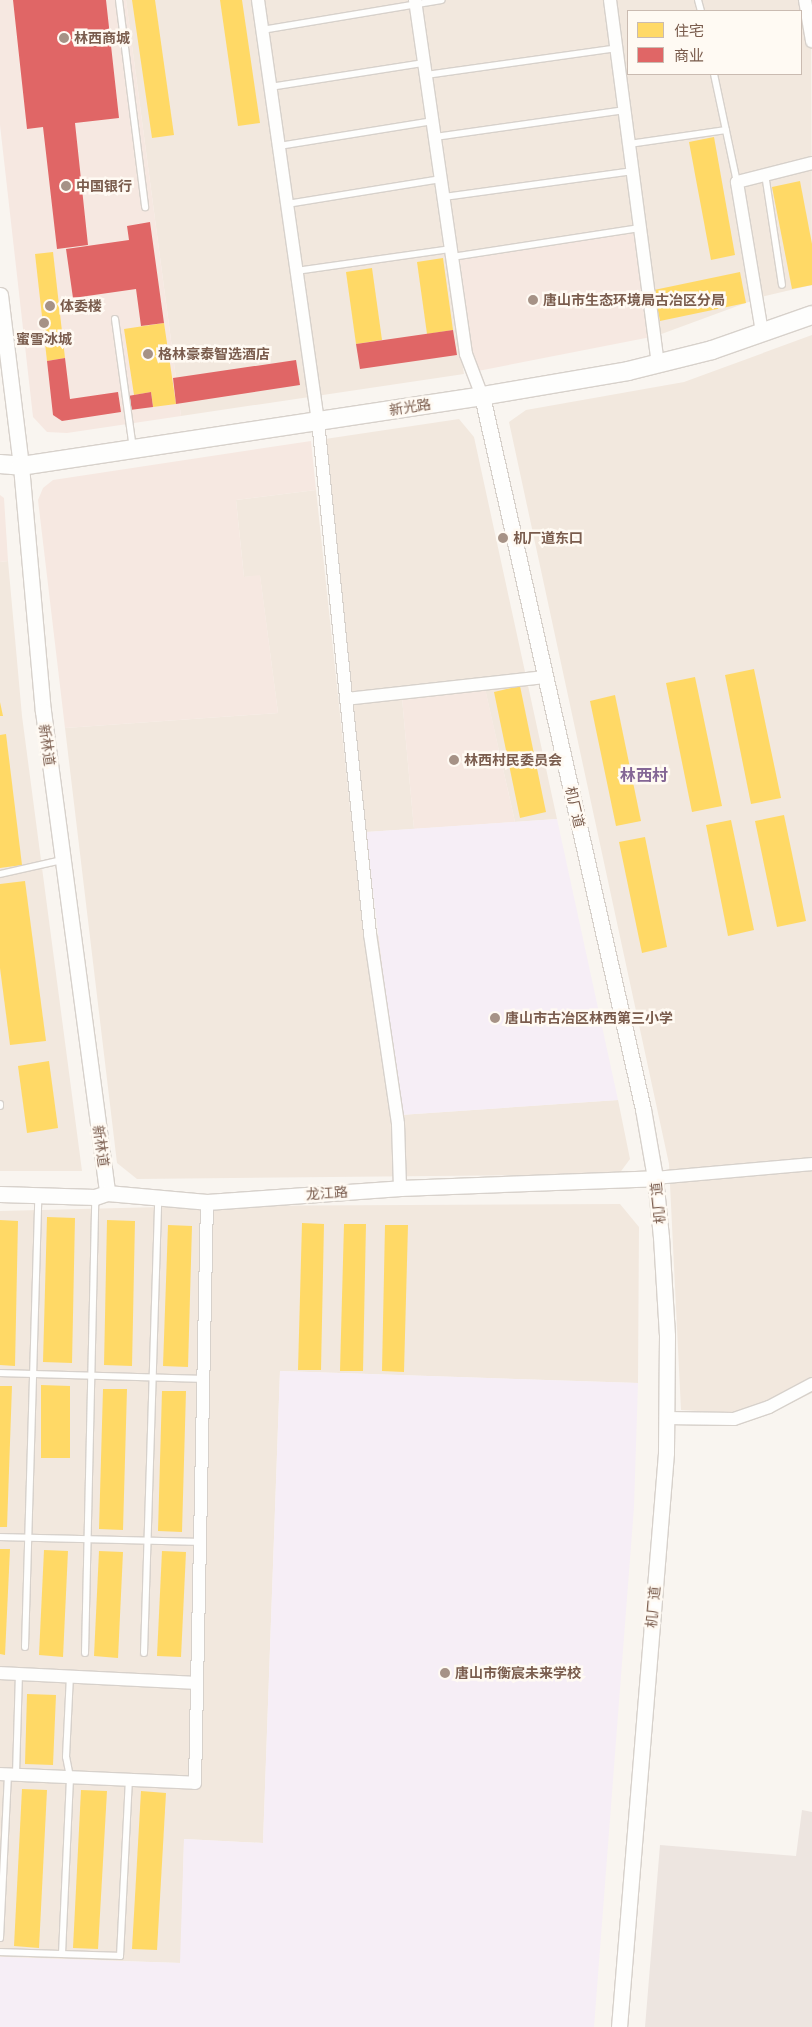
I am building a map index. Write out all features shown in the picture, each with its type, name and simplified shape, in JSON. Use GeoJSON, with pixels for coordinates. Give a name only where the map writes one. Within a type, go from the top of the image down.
{"type":"FeatureCollection","features":[{"type":"Feature","properties":{"kind":"main road","name":"新光路"},"geometry":{"type":"LineString","coordinates":[[0,464],[21,466],[482,396],[628,371],[712,350],[812,315]]}},
{"type":"Feature","properties":{"kind":"street"},"geometry":{"type":"LineString","coordinates":[[258,0],[318,421],[370,934],[398,1124],[400,1188]]}},
{"type":"Feature","properties":{"kind":"street"},"geometry":{"type":"LineString","coordinates":[[610,0],[658,364]]}},
{"type":"Feature","properties":{"kind":"street"},"geometry":{"type":"LineString","coordinates":[[805,0],[812,41]]}},
{"type":"Feature","properties":{"kind":"street"},"geometry":{"type":"LineString","coordinates":[[416,2],[466,354],[482,396]]}},
{"type":"Feature","properties":{"kind":"street"},"geometry":{"type":"LineString","coordinates":[[762,332],[737,182],[812,163]]}},
{"type":"Feature","properties":{"kind":"street","name":"新林道"},"geometry":{"type":"LineString","coordinates":[[0,296],[21,466],[43,712],[63,860],[101,1195]]}},
{"type":"Feature","properties":{"kind":"street","name":"机厂道"},"geometry":{"type":"LineString","coordinates":[[482,396],[643,1109],[655,1178],[661,1237],[667,1336],[666,1453],[619,2027]]}},
{"type":"Feature","properties":{"kind":"street"},"geometry":{"type":"LineString","coordinates":[[346,699],[546,677]]}},
{"type":"Feature","properties":{"kind":"street"},"geometry":{"type":"LineString","coordinates":[[655,1178],[812,1164]]}},
{"type":"Feature","properties":{"kind":"street","name":"龙江路"},"geometry":{"type":"LineString","coordinates":[[0,1194],[158,1197],[206,1202],[400,1188],[655,1178]]}},
{"type":"Feature","properties":{"kind":"street"},"geometry":{"type":"LineString","coordinates":[[8,1774],[195,1783],[206,1202]]}},
{"type":"Feature","properties":{"kind":"street"},"geometry":{"type":"LineString","coordinates":[[666,1418],[734,1419],[769,1407],[812,1384]]}},
{"type":"Feature","properties":{"kind":"street"},"geometry":{"type":"LineString","coordinates":[[0,1673],[197,1683]]}},
{"type":"Feature","properties":{"kind":"lane"},"geometry":{"type":"LineString","coordinates":[[119,0],[144,207]]}},
{"type":"Feature","properties":{"kind":"lane"},"geometry":{"type":"LineString","coordinates":[[262,30],[416,2],[442,0]]}},
{"type":"Feature","properties":{"kind":"lane"},"geometry":{"type":"LineString","coordinates":[[270,87],[617,48]]}},
{"type":"Feature","properties":{"kind":"lane"},"geometry":{"type":"LineString","coordinates":[[714,75],[737,182]]}},
{"type":"Feature","properties":{"kind":"lane"},"geometry":{"type":"LineString","coordinates":[[435,137],[625,110]]}},
{"type":"Feature","properties":{"kind":"lane"},"geometry":{"type":"LineString","coordinates":[[279,146],[433,121]]}},
{"type":"Feature","properties":{"kind":"lane"},"geometry":{"type":"LineString","coordinates":[[629,144],[726,130]]}},
{"type":"Feature","properties":{"kind":"lane"},"geometry":{"type":"LineString","coordinates":[[444,198],[633,171]]}},
{"type":"Feature","properties":{"kind":"lane"},"geometry":{"type":"LineString","coordinates":[[765,174],[782,285]]}},
{"type":"Feature","properties":{"kind":"lane"},"geometry":{"type":"LineString","coordinates":[[287,204],[441,178]]}},
{"type":"Feature","properties":{"kind":"lane"},"geometry":{"type":"LineString","coordinates":[[296,271],[640,228]]}},
{"type":"Feature","properties":{"kind":"lane"},"geometry":{"type":"LineString","coordinates":[[115,319],[133,449]]}},
{"type":"Feature","properties":{"kind":"lane"},"geometry":{"type":"LineString","coordinates":[[0,874],[63,860]]}},
{"type":"Feature","properties":{"kind":"lane"},"geometry":{"type":"LineString","coordinates":[[25,1647],[38,1194]]}},
{"type":"Feature","properties":{"kind":"lane"},"geometry":{"type":"LineString","coordinates":[[85,1653],[92,1376],[101,1195]]}},
{"type":"Feature","properties":{"kind":"lane"},"geometry":{"type":"LineString","coordinates":[[144,1653],[158,1197]]}},
{"type":"Feature","properties":{"kind":"lane"},"geometry":{"type":"LineString","coordinates":[[0,1374],[203,1379]]}},
{"type":"Feature","properties":{"kind":"lane"},"geometry":{"type":"LineString","coordinates":[[0,1537],[200,1542]]}},
{"type":"Feature","properties":{"kind":"lane"},"geometry":{"type":"LineString","coordinates":[[0,1938],[8,1774],[19,1674]]}},
{"type":"Feature","properties":{"kind":"lane"},"geometry":{"type":"LineString","coordinates":[[62,1954],[70,1777],[66,1757],[70,1676]]}},
{"type":"Feature","properties":{"kind":"lane"},"geometry":{"type":"LineString","coordinates":[[0,1952],[120,1956],[129,1781]]}},
{"type":"Feature","properties":{"kind":"shaded area"},"geometry":{"type":"Polygon","coordinates":[[[0,0],[126,0],[181,416],[67,433],[47,432],[33,417],[0,125],[0,0]]]}},
{"type":"Feature","properties":{"kind":"shaded area"},"geometry":{"type":"Polygon","coordinates":[[[126,0],[811,0],[812,285],[765,296],[656,336],[640,228],[447,257],[464,374],[181,416],[126,0]]]}},
{"type":"Feature","properties":{"kind":"shaded area","name":"唐山市生态环境局古冶区分局"},"geometry":{"type":"Polygon","coordinates":[[[641,228],[656,336],[478,371],[473,356],[459,255],[641,228]]]}},
{"type":"Feature","properties":{"kind":"shaded area"},"geometry":{"type":"Polygon","coordinates":[[[812,335],[812,1393],[783,1407],[732,1413],[681,1410],[669,1164],[509,422],[526,410],[684,382],[812,335]]]}},
{"type":"Feature","properties":{"kind":"shaded area"},"geometry":{"type":"Polygon","coordinates":[[[459,419],[474,437],[557,819],[515,822],[485,689],[402,698],[414,829],[366,832],[325,439],[459,419]]]}},
{"type":"Feature","properties":{"kind":"shaded area"},"geometry":{"type":"Polygon","coordinates":[[[311,441],[316,490],[236,500],[244,577],[260,575],[278,713],[65,728],[38,500],[43,488],[53,480],[311,441]]]}},
{"type":"Feature","properties":{"kind":"shaded area"},"geometry":{"type":"Polygon","coordinates":[[[316,490],[364,938],[379,936],[400,1115],[618,1100],[630,1159],[619,1174],[137,1179],[117,1163],[65,728],[278,713],[260,576],[244,577],[236,500],[316,490]]]}},
{"type":"Feature","properties":{"kind":"shaded area"},"geometry":{"type":"Polygon","coordinates":[[[0,495],[4,498],[8,561],[0,562],[0,495]]]}},
{"type":"Feature","properties":{"kind":"shaded area"},"geometry":{"type":"Polygon","coordinates":[[[8,561],[22,716],[82,1171],[0,1171],[0,562],[8,561]]]}},
{"type":"Feature","properties":{"kind":"shaded area","name":"林西村民委员会"},"geometry":{"type":"Polygon","coordinates":[[[485,688],[515,822],[414,829],[402,698],[485,688]]]}},
{"type":"Feature","properties":{"kind":"shaded area","name":"唐山市古冶区林西第三小学"},"geometry":{"type":"Polygon","coordinates":[[[557,819],[618,1100],[400,1115],[366,832],[557,819]]]}},
{"type":"Feature","properties":{"kind":"shaded area"},"geometry":{"type":"Polygon","coordinates":[[[620,1204],[639,1227],[638,1383],[280,1371],[263,1843],[184,1839],[181,1963],[0,1957],[0,1211],[202,1206],[620,1204]]]}},
{"type":"Feature","properties":{"kind":"shaded area","name":"唐山市衡宸未来学校"},"geometry":{"type":"Polygon","coordinates":[[[280,1371],[638,1383],[634,1507],[594,2027],[0,2027],[0,1957],[180,1963],[184,1839],[263,1843],[280,1371]]]}},
{"type":"Feature","properties":{"kind":"shaded area"},"geometry":{"type":"Polygon","coordinates":[[[802,1810],[812,1812],[812,2027],[645,2027],[660,1845],[796,1856],[802,1810]]]}},
{"type":"Feature","properties":{"kind":"building: 住宅"},"geometry":{"type":"Polygon","coordinates":[[[132,0],[155,0],[174,135],[152,138],[132,0]]]}},
{"type":"Feature","properties":{"kind":"building: 住宅"},"geometry":{"type":"Polygon","coordinates":[[[220,0],[242,0],[260,123],[238,126],[220,0]]]}},
{"type":"Feature","properties":{"kind":"building: 住宅"},"geometry":{"type":"Polygon","coordinates":[[[714,137],[735,255],[711,260],[689,142],[714,137]]]}},
{"type":"Feature","properties":{"kind":"building: 住宅"},"geometry":{"type":"Polygon","coordinates":[[[800,181],[812,244],[812,285],[792,289],[772,187],[800,181]]]}},
{"type":"Feature","properties":{"kind":"building: 住宅","name":"体委楼"},"geometry":{"type":"Polygon","coordinates":[[[53,252],[65,358],[47,361],[35,254],[53,252]]]}},
{"type":"Feature","properties":{"kind":"building: 住宅"},"geometry":{"type":"Polygon","coordinates":[[[443,258],[453,330],[427,334],[417,262],[443,258]]]}},
{"type":"Feature","properties":{"kind":"building: 住宅"},"geometry":{"type":"Polygon","coordinates":[[[372,268],[382,340],[356,344],[346,272],[372,268]]]}},
{"type":"Feature","properties":{"kind":"building: 住宅"},"geometry":{"type":"Polygon","coordinates":[[[740,272],[746,303],[660,321],[654,290],[740,272]]]}},
{"type":"Feature","properties":{"kind":"building: 住宅","name":"格林豪泰智选酒店"},"geometry":{"type":"Polygon","coordinates":[[[164,323],[176,404],[153,407],[151,392],[134,395],[124,329],[164,323]]]}},
{"type":"Feature","properties":{"kind":"building: 住宅"},"geometry":{"type":"Polygon","coordinates":[[[754,669],[781,798],[751,804],[725,675],[754,669]]]}},
{"type":"Feature","properties":{"kind":"building: 住宅"},"geometry":{"type":"Polygon","coordinates":[[[695,677],[722,806],[692,812],[666,683],[695,677]]]}},
{"type":"Feature","properties":{"kind":"building: 住宅"},"geometry":{"type":"Polygon","coordinates":[[[520,686],[546,812],[520,818],[494,692],[520,686]]]}},
{"type":"Feature","properties":{"kind":"building: 住宅"},"geometry":{"type":"Polygon","coordinates":[[[615,695],[641,821],[616,826],[590,701],[615,695]]]}},
{"type":"Feature","properties":{"kind":"building: 住宅"},"geometry":{"type":"Polygon","coordinates":[[[0,702],[3,716],[0,716],[0,702]]]}},
{"type":"Feature","properties":{"kind":"building: 住宅"},"geometry":{"type":"Polygon","coordinates":[[[6,734],[22,865],[0,868],[0,735],[6,734]]]}},
{"type":"Feature","properties":{"kind":"building: 住宅"},"geometry":{"type":"Polygon","coordinates":[[[784,815],[806,921],[777,927],[755,821],[784,815]]]}},
{"type":"Feature","properties":{"kind":"building: 住宅"},"geometry":{"type":"Polygon","coordinates":[[[731,820],[754,930],[728,936],[706,825],[731,820]]]}},
{"type":"Feature","properties":{"kind":"building: 住宅"},"geometry":{"type":"Polygon","coordinates":[[[645,837],[667,947],[642,953],[619,842],[645,837]]]}},
{"type":"Feature","properties":{"kind":"building: 住宅"},"geometry":{"type":"Polygon","coordinates":[[[25,881],[46,1041],[10,1045],[0,968],[0,884],[25,881]]]}},
{"type":"Feature","properties":{"kind":"building: 住宅"},"geometry":{"type":"Polygon","coordinates":[[[49,1061],[58,1128],[27,1133],[18,1066],[49,1061]]]}},
{"type":"Feature","properties":{"kind":"building: 住宅"},"geometry":{"type":"Polygon","coordinates":[[[47,1217],[75,1218],[72,1363],[43,1362],[47,1217]]]}},
{"type":"Feature","properties":{"kind":"building: 住宅"},"geometry":{"type":"Polygon","coordinates":[[[0,1220],[18,1221],[15,1366],[0,1365],[0,1220]]]}},
{"type":"Feature","properties":{"kind":"building: 住宅"},"geometry":{"type":"Polygon","coordinates":[[[107,1220],[135,1221],[132,1366],[104,1365],[107,1220]]]}},
{"type":"Feature","properties":{"kind":"building: 住宅"},"geometry":{"type":"Polygon","coordinates":[[[302,1223],[324,1224],[321,1370],[298,1370],[302,1223]]]}},
{"type":"Feature","properties":{"kind":"building: 住宅"},"geometry":{"type":"Polygon","coordinates":[[[344,1224],[366,1224],[363,1371],[340,1371],[344,1224]]]}},
{"type":"Feature","properties":{"kind":"building: 住宅"},"geometry":{"type":"Polygon","coordinates":[[[168,1225],[192,1226],[188,1367],[163,1366],[168,1225]]]}},
{"type":"Feature","properties":{"kind":"building: 住宅"},"geometry":{"type":"Polygon","coordinates":[[[385,1225],[408,1225],[404,1372],[382,1371],[385,1225]]]}},
{"type":"Feature","properties":{"kind":"building: 住宅"},"geometry":{"type":"Polygon","coordinates":[[[41,1385],[70,1386],[70,1458],[41,1458],[41,1385]]]}},
{"type":"Feature","properties":{"kind":"building: 住宅"},"geometry":{"type":"Polygon","coordinates":[[[0,1386],[12,1386],[7,1527],[0,1527],[0,1386]]]}},
{"type":"Feature","properties":{"kind":"building: 住宅"},"geometry":{"type":"Polygon","coordinates":[[[103,1389],[127,1389],[123,1530],[99,1529],[103,1389]]]}},
{"type":"Feature","properties":{"kind":"building: 住宅"},"geometry":{"type":"Polygon","coordinates":[[[162,1391],[186,1391],[182,1532],[158,1531],[162,1391]]]}},
{"type":"Feature","properties":{"kind":"building: 住宅"},"geometry":{"type":"Polygon","coordinates":[[[0,1549],[10,1549],[5,1655],[0,1654],[0,1549]]]}},
{"type":"Feature","properties":{"kind":"building: 住宅"},"geometry":{"type":"Polygon","coordinates":[[[44,1550],[68,1551],[63,1657],[39,1655],[44,1550]]]}},
{"type":"Feature","properties":{"kind":"building: 住宅"},"geometry":{"type":"Polygon","coordinates":[[[99,1551],[123,1552],[118,1658],[94,1656],[99,1551]]]}},
{"type":"Feature","properties":{"kind":"building: 住宅"},"geometry":{"type":"Polygon","coordinates":[[[162,1551],[186,1552],[181,1657],[157,1656],[162,1551]]]}},
{"type":"Feature","properties":{"kind":"building: 住宅"},"geometry":{"type":"Polygon","coordinates":[[[27,1694],[56,1695],[53,1765],[25,1764],[27,1694]]]}},
{"type":"Feature","properties":{"kind":"building: 住宅"},"geometry":{"type":"Polygon","coordinates":[[[22,1789],[47,1790],[39,1948],[14,1946],[22,1789]]]}},
{"type":"Feature","properties":{"kind":"building: 住宅"},"geometry":{"type":"Polygon","coordinates":[[[81,1790],[107,1791],[98,1949],[73,1948],[81,1790]]]}},
{"type":"Feature","properties":{"kind":"building: 住宅"},"geometry":{"type":"Polygon","coordinates":[[[141,1791],[166,1793],[157,1950],[132,1949],[141,1791]]]}},
{"type":"Feature","properties":{"kind":"building: 商业"},"geometry":{"type":"Polygon","coordinates":[[[13,0],[106,0],[119,118],[75,123],[88,245],[57,249],[43,127],[27,129],[13,0]]]}},
{"type":"Feature","properties":{"kind":"building: 商业"},"geometry":{"type":"Polygon","coordinates":[[[150,222],[164,323],[141,326],[136,289],[73,298],[66,249],[129,240],[127,226],[150,222]]]}},
{"type":"Feature","properties":{"kind":"building: 商业"},"geometry":{"type":"Polygon","coordinates":[[[453,330],[457,355],[360,369],[356,344],[453,330]]]}},
{"type":"Feature","properties":{"kind":"building: 商业"},"geometry":{"type":"Polygon","coordinates":[[[65,358],[70,399],[118,392],[121,412],[62,421],[53,415],[47,361],[65,358]]]}},
{"type":"Feature","properties":{"kind":"building: 商业"},"geometry":{"type":"Polygon","coordinates":[[[296,360],[300,385],[176,404],[173,378],[296,360]]]}},
{"type":"Feature","properties":{"kind":"building: 商业"},"geometry":{"type":"Polygon","coordinates":[[[151,392],[153,407],[130,410],[128,396],[151,392]]]}},
{"type":"Feature","properties":{"kind":"place","name":"林西商城"},"geometry":{"type":"Point","coordinates":[64,38]}},
{"type":"Feature","properties":{"kind":"place","name":"中国银行"},"geometry":{"type":"Point","coordinates":[66,186]}},
{"type":"Feature","properties":{"kind":"place","name":"唐山市生态环境局古冶区分局"},"geometry":{"type":"Point","coordinates":[533,300]}},
{"type":"Feature","properties":{"kind":"place","name":"体委楼"},"geometry":{"type":"Point","coordinates":[50,306]}},
{"type":"Feature","properties":{"kind":"place","name":"蜜雪冰城"},"geometry":{"type":"Point","coordinates":[44,323]}},
{"type":"Feature","properties":{"kind":"place","name":"格林豪泰智选酒店"},"geometry":{"type":"Point","coordinates":[148,354]}},
{"type":"Feature","properties":{"kind":"place","name":"机厂道东口"},"geometry":{"type":"Point","coordinates":[503,538]}},
{"type":"Feature","properties":{"kind":"place","name":"林西村民委员会"},"geometry":{"type":"Point","coordinates":[454,760]}},
{"type":"Feature","properties":{"kind":"place","name":"唐山市古冶区林西第三小学"},"geometry":{"type":"Point","coordinates":[495,1018]}},
{"type":"Feature","properties":{"kind":"place","name":"唐山市衡宸未来学校"},"geometry":{"type":"Point","coordinates":[445,1673]}},
{"type":"Feature","properties":{"kind":"district","name":"林西村"},"geometry":{"type":"Point","coordinates":[644,776]}}]}
